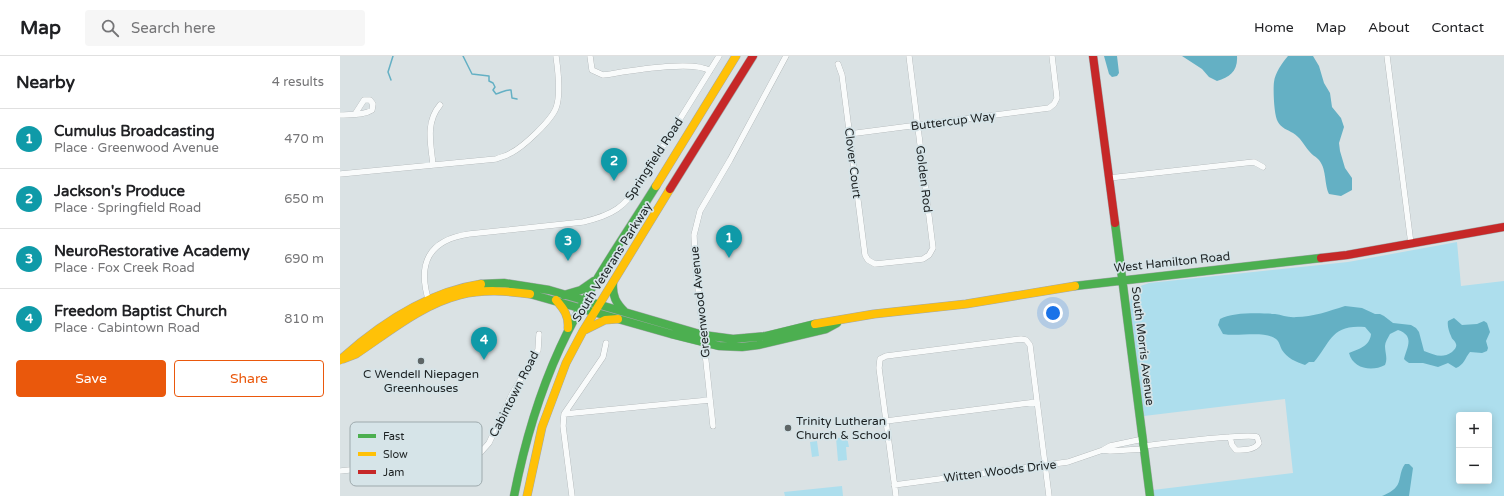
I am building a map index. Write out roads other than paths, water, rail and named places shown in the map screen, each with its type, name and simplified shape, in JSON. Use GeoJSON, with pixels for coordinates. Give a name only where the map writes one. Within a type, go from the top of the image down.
{"type":"FeatureCollection","features":[{"type":"Feature","properties":{"kind":"main road","name":"South Veterans Parkway"},"geometry":{"type":"LineString","coordinates":[[514,496],[525,440],[536,405],[555,355],[568,329],[736,56]]}},
{"type":"Feature","properties":{"kind":"main road","name":"South Veterans Parkway"},"geometry":{"type":"LineString","coordinates":[[527,496],[536,450],[548,408],[566,363],[583,330],[753,56]]}},
{"type":"Feature","properties":{"kind":"main road","name":"South Morris Avenue"},"geometry":{"type":"LineString","coordinates":[[1093,56],[1150,496]]}},
{"type":"Feature","properties":{"kind":"main road","name":"West Hamilton Road"},"geometry":{"type":"LineString","coordinates":[[597,309],[625,312],[703,335],[733,339],[747,338],[766,336],[816,324],[874,314],[973,303],[1053,288],[1122,279],[1347,255],[1504,227]]}},
{"type":"Feature","properties":{"kind":"main road"},"geometry":{"type":"LineString","coordinates":[[564,295],[581,290],[588,286],[601,274]]}},
{"type":"Feature","properties":{"kind":"main road"},"geometry":{"type":"LineString","coordinates":[[613,281],[613,297],[619,307],[625,312]]}},
{"type":"Feature","properties":{"kind":"main road"},"geometry":{"type":"LineString","coordinates":[[583,304],[519,292],[493,291],[460,295],[429,302],[381,328],[353,348],[340,360],[356,354],[405,321],[429,302],[443,292],[467,286],[497,282],[525,285],[564,295],[597,309]]}},
{"type":"Feature","properties":{"kind":"main road"},"geometry":{"type":"LineString","coordinates":[[556,300],[568,317],[568,329]]}},
{"type":"Feature","properties":{"kind":"main road","name":"West Hamilton Road"},"geometry":{"type":"LineString","coordinates":[[597,309],[618,319],[704,343],[731,347],[758,345],[826,329],[842,320]]}},
{"type":"Feature","properties":{"kind":"main road"},"geometry":{"type":"LineString","coordinates":[[583,330],[605,320],[618,319]]}},
{"type":"Feature","properties":{"kind":"street"},"geometry":{"type":"LineString","coordinates":[[340,174],[496,159],[512,153],[551,116],[556,108],[556,56]]}},
{"type":"Feature","properties":{"kind":"street"},"geometry":{"type":"LineString","coordinates":[[590,56],[592,70],[603,75],[680,66],[697,66],[706,68],[710,71]]}},
{"type":"Feature","properties":{"kind":"street","name":"Springfield Road"},"geometry":{"type":"LineString","coordinates":[[429,302],[424,284],[427,261],[435,248],[451,238],[470,234],[583,222],[598,219],[622,206],[632,196],[719,56]]}},
{"type":"Feature","properties":{"kind":"street","name":"Greenwood Avenue"},"geometry":{"type":"LineString","coordinates":[[713,426],[694,246],[696,223],[700,211],[734,153],[786,56]]}},
{"type":"Feature","properties":{"kind":"street","name":"Golden Rod"},"geometry":{"type":"LineString","coordinates":[[869,261],[873,264],[879,264],[923,258],[930,253],[933,245],[909,56]]}},
{"type":"Feature","properties":{"kind":"street","name":"Buttercup Way"},"geometry":{"type":"LineString","coordinates":[[849,134],[1047,109],[1054,104],[1057,95],[1052,56]]}},
{"type":"Feature","properties":{"kind":"street"},"geometry":{"type":"LineString","coordinates":[[1387,56],[1411,244]]}},
{"type":"Feature","properties":{"kind":"street","name":"Clover Court"},"geometry":{"type":"LineString","coordinates":[[838,64],[842,75],[865,255],[869,261]]}},
{"type":"Feature","properties":{"kind":"street"},"geometry":{"type":"LineString","coordinates":[[433,165],[430,127],[432,118],[440,105]]}},
{"type":"Feature","properties":{"kind":"street"},"geometry":{"type":"LineString","coordinates":[[340,115],[355,114]]}},
{"type":"Feature","properties":{"kind":"street"},"geometry":{"type":"LineString","coordinates":[[1109,178],[1254,162],[1263,167]]}},
{"type":"Feature","properties":{"kind":"street","name":"Cabintown Road"},"geometry":{"type":"LineString","coordinates":[[482,451],[489,443],[512,394],[538,350],[539,334]]}},
{"type":"Feature","properties":{"kind":"street"},"geometry":{"type":"LineString","coordinates":[[896,496],[879,363],[880,360],[886,356],[1021,339],[1026,340],[1030,345],[1049,496]]}},
{"type":"Feature","properties":{"kind":"street"},"geometry":{"type":"LineString","coordinates":[[572,496],[563,426],[564,414],[603,357],[606,343]]}},
{"type":"Feature","properties":{"kind":"street"},"geometry":{"type":"LineString","coordinates":[[564,414],[710,400]]}},
{"type":"Feature","properties":{"kind":"street"},"geometry":{"type":"LineString","coordinates":[[886,421],[1037,402]]}},
{"type":"Feature","properties":{"kind":"street"},"geometry":{"type":"LineString","coordinates":[[1144,445],[1230,437],[1255,436],[1259,440],[1259,443],[1258,446],[1254,448],[1236,450],[1232,445],[1230,437]]}},
{"type":"Feature","properties":{"kind":"street","name":"Witten Woods Drive"},"geometry":{"type":"LineString","coordinates":[[894,485],[1068,462],[1119,443],[1144,445]]}},
{"type":"Feature","properties":{"kind":"street","name":"Witten Woods Drive"},"geometry":{"type":"LineString","coordinates":[[1103,450],[1110,451],[1144,445]]}},
{"type":"Feature","properties":{"kind":"street","name":"Cabintown Road"},"geometry":{"type":"LineString","coordinates":[[340,470],[350,469]]}},
{"type":"Feature","properties":{"kind":"waterway"},"geometry":{"type":"LineString","coordinates":[[391,80],[388,72],[393,56]]}},
{"type":"Feature","properties":{"kind":"waterway"},"geometry":{"type":"LineString","coordinates":[[463,56],[472,74],[489,76],[489,81],[493,83],[495,87],[493,90],[496,94],[511,90],[512,98],[517,99]]}},
{"type":"Feature","properties":{"kind":"place","name":"Jackson's Produce"},"geometry":{"type":"Point","coordinates":[614,181]}},
{"type":"Feature","properties":{"kind":"place","name":"Cumulus Broadcasting"},"geometry":{"type":"Point","coordinates":[729,258]}},
{"type":"Feature","properties":{"kind":"place","name":"NeuroRestorative Academy"},"geometry":{"type":"Point","coordinates":[568,261]}},
{"type":"Feature","properties":{"kind":"place","name":"Freedom Baptist Church"},"geometry":{"type":"Point","coordinates":[484,360]}},
{"type":"Feature","properties":{"kind":"place","name":"C Wendell Niepagen Greenhouses"},"geometry":{"type":"Point","coordinates":[421,361]}},
{"type":"Feature","properties":{"kind":"place","name":"Trinity Lutheran Church & School"},"geometry":{"type":"Point","coordinates":[788,428]}}]}
